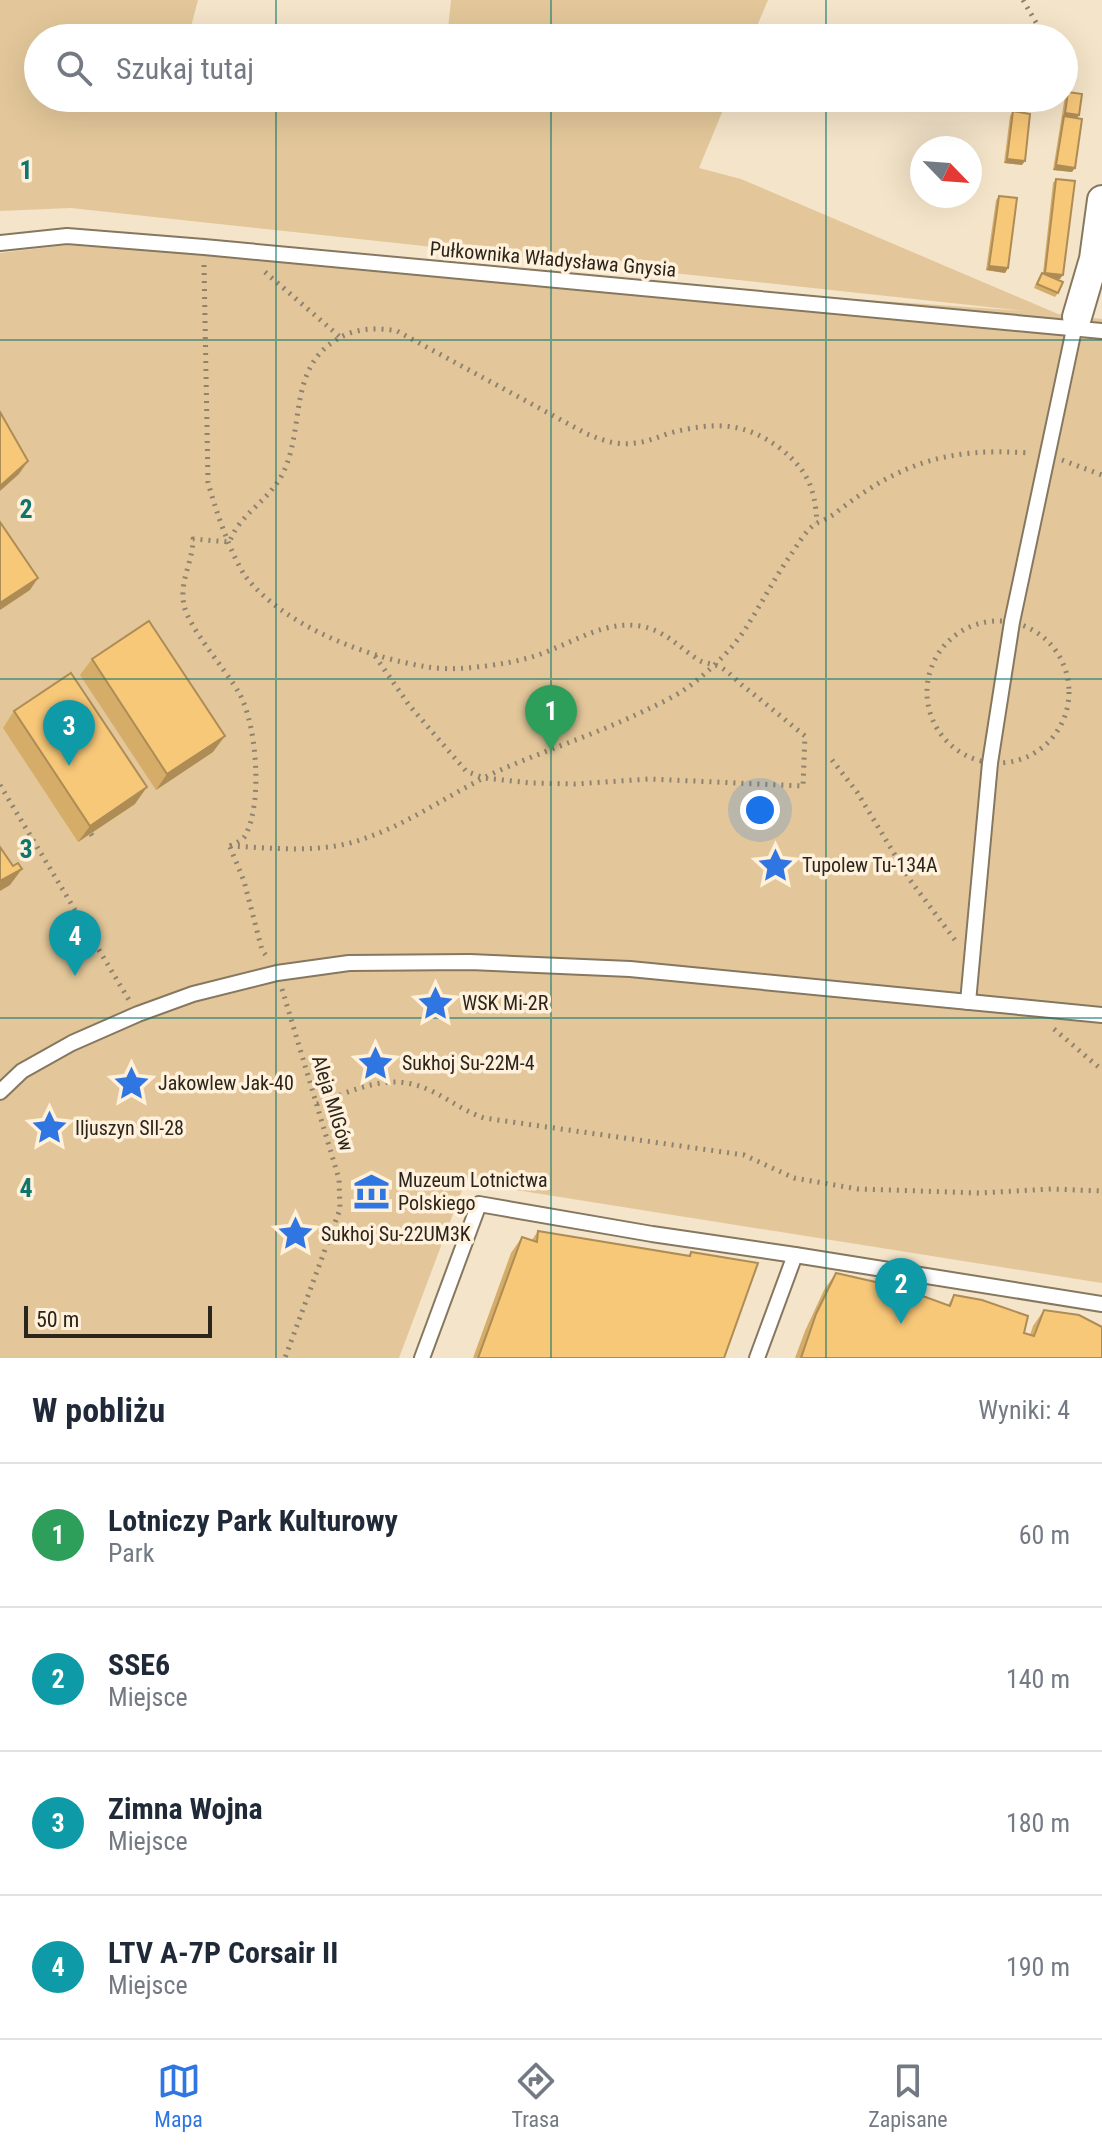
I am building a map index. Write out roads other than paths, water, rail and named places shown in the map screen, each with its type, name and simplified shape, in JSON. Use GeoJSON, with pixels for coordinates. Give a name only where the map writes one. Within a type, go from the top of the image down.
{"type":"FeatureCollection","features":[{"type":"Feature","properties":{"kind":"street"},"geometry":{"type":"LineString","coordinates":[[1075,323],[1094,259],[1102,200]]}},
{"type":"Feature","properties":{"kind":"lane","name":"Pułkownika Władysława Gnysia"},"geometry":{"type":"LineString","coordinates":[[0,243],[67,236],[1075,323],[1102,331]]}},
{"type":"Feature","properties":{"kind":"lane"},"geometry":{"type":"LineString","coordinates":[[968,1002],[993,747],[1012,622],[1075,323]]}},
{"type":"Feature","properties":{"kind":"lane"},"geometry":{"type":"LineString","coordinates":[[0,1092],[22,1071],[72,1043],[138,1014],[193,994],[277,973],[349,963],[486,962],[630,969],[1102,1015]]}},
{"type":"Feature","properties":{"kind":"lane"},"geometry":{"type":"LineString","coordinates":[[422,1358],[479,1204],[651,1240],[795,1255],[1102,1304]]}},
{"type":"Feature","properties":{"kind":"lane"},"geometry":{"type":"LineString","coordinates":[[757,1358],[795,1255]]}},
{"type":"Feature","properties":{"kind":"place","name":"Lotniczy Park Kulturowy"},"geometry":{"type":"Point","coordinates":[551,751]}},
{"type":"Feature","properties":{"kind":"place","name":"Zimna Wojna"},"geometry":{"type":"Point","coordinates":[69,766]}},
{"type":"Feature","properties":{"kind":"place","name":"Tupolew Tu-134A"},"geometry":{"type":"Point","coordinates":[776,865]}},
{"type":"Feature","properties":{"kind":"place","name":"LTV A-7P Corsair II"},"geometry":{"type":"Point","coordinates":[75,976]}},
{"type":"Feature","properties":{"kind":"place","name":"WSK Mi-2R"},"geometry":{"type":"Point","coordinates":[436,1003]}},
{"type":"Feature","properties":{"kind":"place","name":"Sukhoj Su-22M-4"},"geometry":{"type":"Point","coordinates":[376,1063]}},
{"type":"Feature","properties":{"kind":"place","name":"Jakowlew Jak-40"},"geometry":{"type":"Point","coordinates":[132,1083]}},
{"type":"Feature","properties":{"kind":"place","name":"Iljuszyn SIl-28"},"geometry":{"type":"Point","coordinates":[49,1128]}},
{"type":"Feature","properties":{"kind":"place","name":"Muzeum Lotnictwa Polskiego"},"geometry":{"type":"Point","coordinates":[372,1191]}},
{"type":"Feature","properties":{"kind":"place","name":"Sukhoj Su-22UM3K"},"geometry":{"type":"Point","coordinates":[295,1234]}},
{"type":"Feature","properties":{"kind":"place","name":"SSE6"},"geometry":{"type":"Point","coordinates":[901,1324]}}]}
